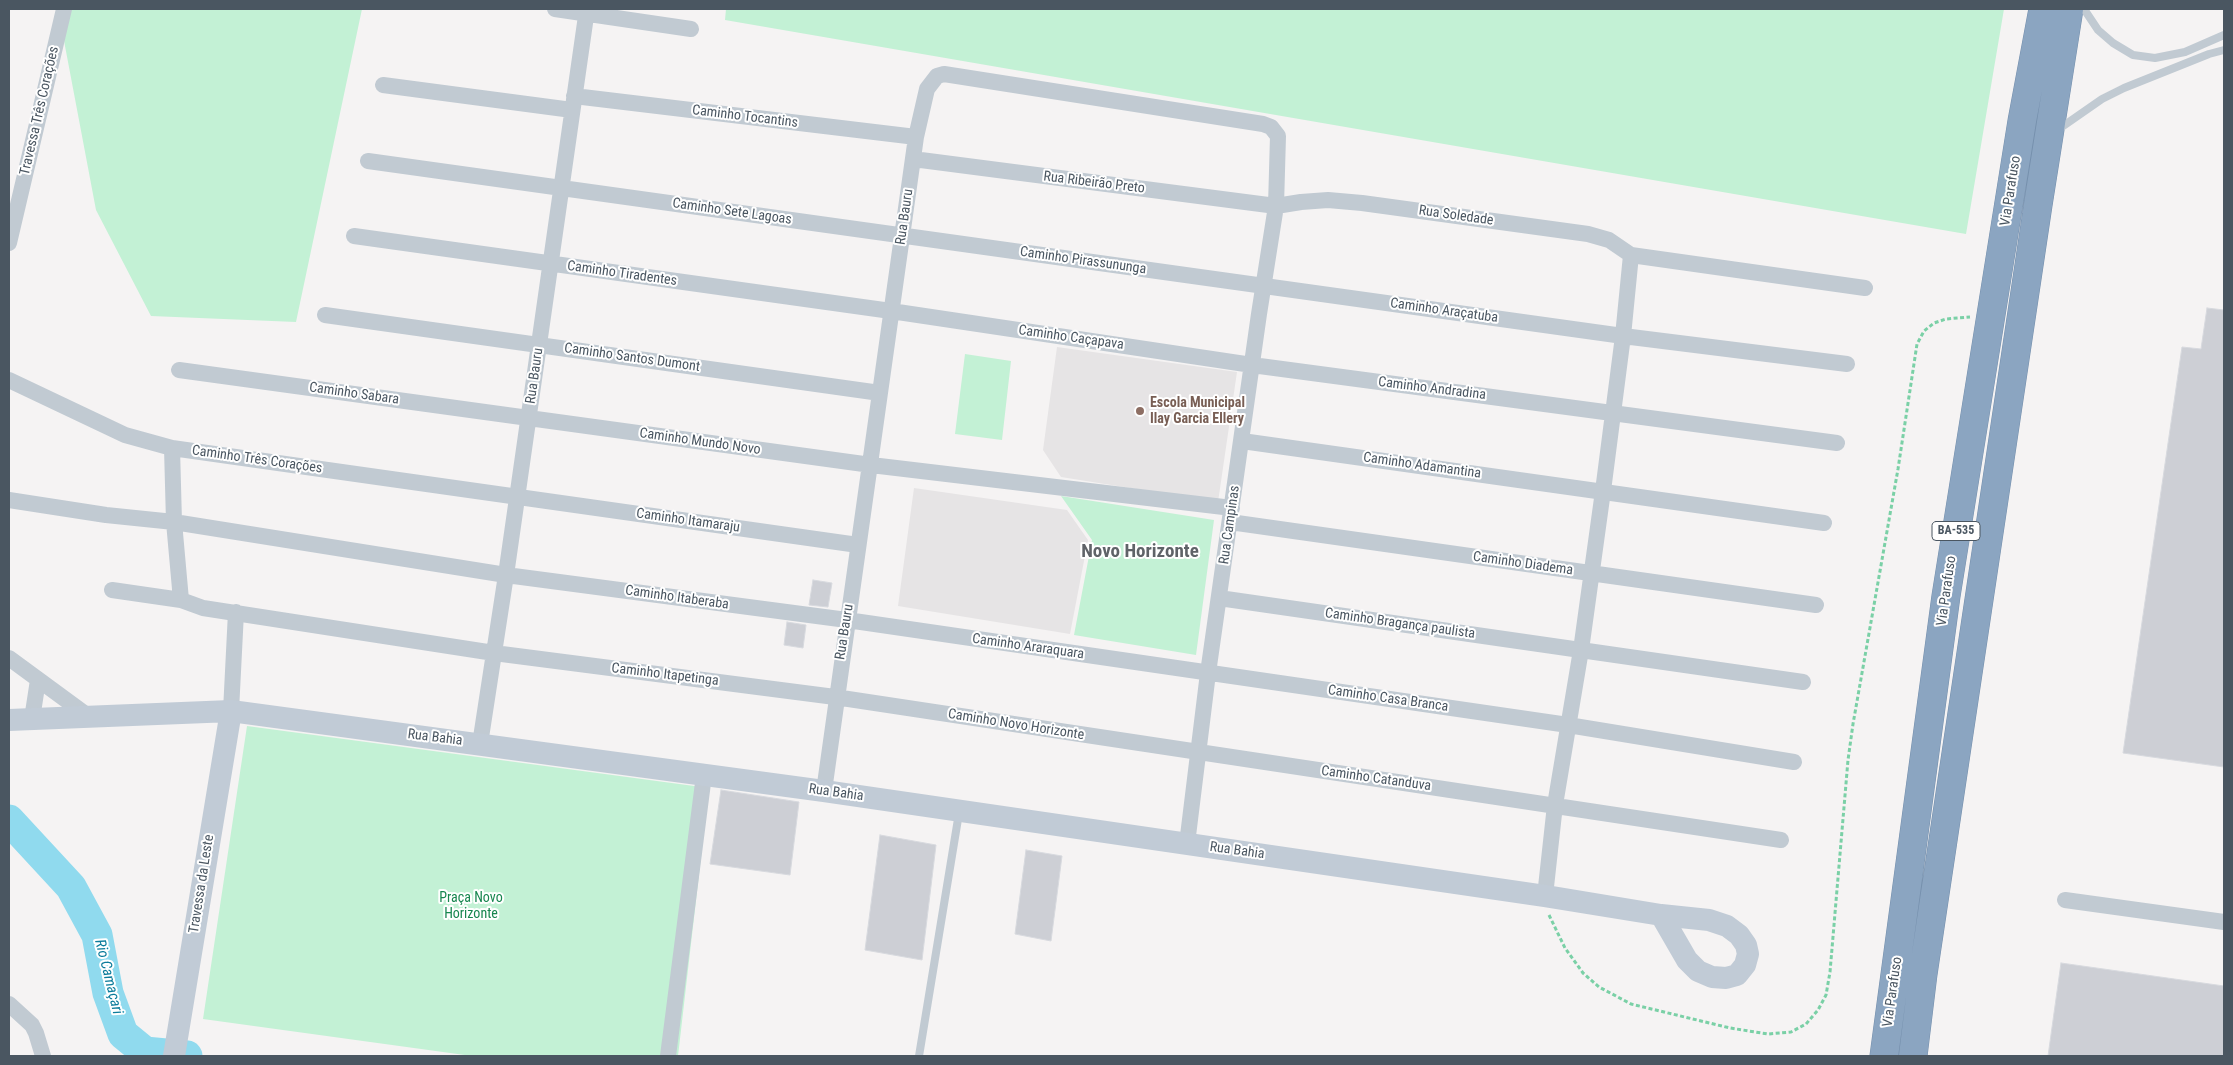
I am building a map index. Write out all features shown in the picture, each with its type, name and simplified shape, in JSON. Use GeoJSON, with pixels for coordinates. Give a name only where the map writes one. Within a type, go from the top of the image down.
{"type":"FeatureCollection","features":[{"type":"Feature","properties":{"kind":"highway","name":"Via Parafuso"},"geometry":{"type":"LineString","coordinates":[[1884,1056],[1946,596],[2022,121],[2043,9]]}},
{"type":"Feature","properties":{"kind":"highway","name":"Via Parafuso"},"geometry":{"type":"LineString","coordinates":[[1913,1056],[1923,974],[2069,9]]}},
{"type":"Feature","properties":{"kind":"street","name":"Travessa Três Corações"},"geometry":{"type":"LineString","coordinates":[[9,243],[64,9]]}},
{"type":"Feature","properties":{"kind":"street"},"geometry":{"type":"LineString","coordinates":[[555,9],[587,11],[691,29]]}},
{"type":"Feature","properties":{"kind":"street","name":"Rua Bauru"},"geometry":{"type":"LineString","coordinates":[[480,744],[552,264],[587,11]]}},
{"type":"Feature","properties":{"kind":"street","name":"Rua Campinas"},"geometry":{"type":"LineString","coordinates":[[927,88],[937,76],[944,74],[1263,124],[1271,127],[1278,136],[1276,206],[1208,673],[1187,844]]}},
{"type":"Feature","properties":{"kind":"street","name":"Caminho Tocantins"},"geometry":{"type":"LineString","coordinates":[[383,85],[916,137]]}},
{"type":"Feature","properties":{"kind":"street","name":"Rua Bauru"},"geometry":{"type":"LineString","coordinates":[[824,791],[847,620],[871,465],[890,312],[903,237],[916,137],[927,88]]}},
{"type":"Feature","properties":{"kind":"street","name":"Rua Ribeirão Preto"},"geometry":{"type":"LineString","coordinates":[[913,159],[1276,206]]}},
{"type":"Feature","properties":{"kind":"street","name":"Caminho Sete Lagoas"},"geometry":{"type":"LineString","coordinates":[[368,161],[903,237]]}},
{"type":"Feature","properties":{"kind":"street","name":"Rua Soledade"},"geometry":{"type":"LineString","coordinates":[[1276,206],[1328,200],[1588,234],[1609,240],[1631,255]]}},
{"type":"Feature","properties":{"kind":"street","name":"Caminho Tiradentes"},"geometry":{"type":"LineString","coordinates":[[354,236],[890,312]]}},
{"type":"Feature","properties":{"kind":"street","name":"Caminho Pirassununga"},"geometry":{"type":"LineString","coordinates":[[903,237],[1264,286]]}},
{"type":"Feature","properties":{"kind":"street"},"geometry":{"type":"LineString","coordinates":[[1544,896],[1555,805],[1581,650],[1612,412],[1624,336],[1631,255],[1866,288]]}},
{"type":"Feature","properties":{"kind":"street","name":"Caminho Araçatuba"},"geometry":{"type":"LineString","coordinates":[[1264,286],[1624,336],[1847,364]]}},
{"type":"Feature","properties":{"kind":"street","name":"Caminho Caçapava"},"geometry":{"type":"LineString","coordinates":[[890,312],[1252,365]]}},
{"type":"Feature","properties":{"kind":"street","name":"Caminho Santos Dumont"},"geometry":{"type":"LineString","coordinates":[[326,314],[880,393]]}},
{"type":"Feature","properties":{"kind":"street","name":"Caminho Andradina"},"geometry":{"type":"LineString","coordinates":[[1252,365],[1837,443]]}},
{"type":"Feature","properties":{"kind":"street","name":"Caminho Sabara"},"geometry":{"type":"LineString","coordinates":[[179,370],[529,419]]}},
{"type":"Feature","properties":{"kind":"street","name":"Caminho Três Corações"},"geometry":{"type":"LineString","coordinates":[[9,380],[125,435],[172,448],[517,496]]}},
{"type":"Feature","properties":{"kind":"street","name":"Caminho Mundo Novo"},"geometry":{"type":"LineString","coordinates":[[529,419],[1231,515]]}},
{"type":"Feature","properties":{"kind":"street","name":"Caminho Adamantina"},"geometry":{"type":"LineString","coordinates":[[1242,441],[1824,524]]}},
{"type":"Feature","properties":{"kind":"street"},"geometry":{"type":"LineString","coordinates":[[172,448],[174,522],[181,600]]}},
{"type":"Feature","properties":{"kind":"street","name":"Caminho Itamaraju"},"geometry":{"type":"LineString","coordinates":[[517,496],[858,545]]}},
{"type":"Feature","properties":{"kind":"street","name":"Caminho Itaberaba"},"geometry":{"type":"LineString","coordinates":[[9,500],[106,515],[174,522],[506,575],[847,620]]}},
{"type":"Feature","properties":{"kind":"street","name":"Caminho Diadema"},"geometry":{"type":"LineString","coordinates":[[1231,515],[1591,573],[1816,605]]}},
{"type":"Feature","properties":{"kind":"street","name":"Caminho Itapetinga"},"geometry":{"type":"LineString","coordinates":[[112,590],[181,600],[203,608],[494,653],[836,697]]}},
{"type":"Feature","properties":{"kind":"street","name":"Caminho Bragança paulista"},"geometry":{"type":"LineString","coordinates":[[1219,598],[1802,682]]}},
{"type":"Feature","properties":{"kind":"street"},"geometry":{"type":"LineString","coordinates":[[230,711],[236,612]]}},
{"type":"Feature","properties":{"kind":"street","name":"Caminho Araraquara"},"geometry":{"type":"LineString","coordinates":[[847,620],[1208,673]]}},
{"type":"Feature","properties":{"kind":"street"},"geometry":{"type":"LineString","coordinates":[[9,658],[88,716]]}},
{"type":"Feature","properties":{"kind":"street","name":"Caminho Casa Branca"},"geometry":{"type":"LineString","coordinates":[[1208,673],[1568,725],[1794,762]]}},
{"type":"Feature","properties":{"kind":"street"},"geometry":{"type":"LineString","coordinates":[[32,719],[38,680]]}},
{"type":"Feature","properties":{"kind":"street","name":"Caminho Novo Horizonte"},"geometry":{"type":"LineString","coordinates":[[836,697],[1197,752]]}},
{"type":"Feature","properties":{"kind":"street","name":"Rua Bahia"},"geometry":{"type":"LineString","coordinates":[[9,720],[230,711],[824,791],[1544,896],[1660,915]]}},
{"type":"Feature","properties":{"kind":"street","name":"Travessa da Leste"},"geometry":{"type":"LineString","coordinates":[[174,1056],[230,711]]}},
{"type":"Feature","properties":{"kind":"street","name":"Caminho Catanduva"},"geometry":{"type":"LineString","coordinates":[[1197,752],[1781,840]]}},
{"type":"Feature","properties":{"kind":"street"},"geometry":{"type":"LineString","coordinates":[[668,1056],[704,775]]}},
{"type":"Feature","properties":{"kind":"street"},"geometry":{"type":"LineString","coordinates":[[2065,900],[2224,922]]}},
{"type":"Feature","properties":{"kind":"street"},"geometry":{"type":"LineString","coordinates":[[9,1004],[32,1025],[43,1056]]}},
{"type":"Feature","properties":{"kind":"lane"},"geometry":{"type":"LineString","coordinates":[[2084,9],[2098,30],[2113,43],[2133,55],[2155,58],[2186,52],[2224,35]]}},
{"type":"Feature","properties":{"kind":"lane"},"geometry":{"type":"LineString","coordinates":[[2049,136],[2082,112],[2117,92],[2188,62],[2224,50]]}},
{"type":"Feature","properties":{"kind":"lane"},"geometry":{"type":"LineString","coordinates":[[2186,52],[2188,62]]}},
{"type":"Feature","properties":{"kind":"lane"},"geometry":{"type":"LineString","coordinates":[[919,1056],[959,811]]}},
{"type":"Feature","properties":{"kind":"path"},"geometry":{"type":"LineString","coordinates":[[1544,896],[1552,924],[1565,948],[1583,973],[1599,987],[1631,1004],[1730,1028],[1768,1034],[1791,1032],[1806,1024],[1818,1010],[1826,995],[1830,972],[1848,760],[1853,724],[1898,469],[1917,344],[1924,331],[1934,323],[1946,318],[1991,316]]}},
{"type":"Feature","properties":{"kind":"shaded area","name":"Escola Municipal Ilay Garcia Ellery"},"geometry":{"type":"Polygon","coordinates":[[[1057,347],[1237,372],[1218,502],[1061,477],[1043,450],[1057,347]]]}},
{"type":"Feature","properties":{"kind":"shaded area"},"geometry":{"type":"Polygon","coordinates":[[[914,488],[1067,510],[1088,540],[1070,634],[898,606],[914,488]]]}},
{"type":"Feature","properties":{"kind":"green space"},"geometry":{"type":"Polygon","coordinates":[[[58,9],[362,9],[296,322],[151,316],[96,210],[58,9]]]}},
{"type":"Feature","properties":{"kind":"green space"},"geometry":{"type":"Polygon","coordinates":[[[726,9],[2004,9],[1966,234],[725,20],[726,9]]]}},
{"type":"Feature","properties":{"kind":"green space"},"geometry":{"type":"Polygon","coordinates":[[[965,354],[1011,361],[1002,440],[955,434],[965,354]]]}},
{"type":"Feature","properties":{"kind":"green space"},"geometry":{"type":"Polygon","coordinates":[[[1061,496],[1214,520],[1196,655],[1074,635],[1092,540],[1061,496]]]}},
{"type":"Feature","properties":{"kind":"green space","name":"Praça Novo Horizonte"},"geometry":{"type":"Polygon","coordinates":[[[247,726],[709,788],[678,1056],[472,1056],[203,1019],[247,726]]]}},
{"type":"Feature","properties":{"kind":"building"},"geometry":{"type":"Polygon","coordinates":[[[2207,308],[2224,310],[2224,767],[2123,753],[2182,347],[2201,349],[2207,308]]]}},
{"type":"Feature","properties":{"kind":"building"},"geometry":{"type":"Polygon","coordinates":[[[813,580],[832,583],[828,607],[809,605],[813,580]]]}},
{"type":"Feature","properties":{"kind":"building"},"geometry":{"type":"Polygon","coordinates":[[[787,622],[806,625],[803,648],[784,645],[787,622]]]}},
{"type":"Feature","properties":{"kind":"building"},"geometry":{"type":"Polygon","coordinates":[[[721,790],[799,802],[790,875],[710,864],[721,790]]]}},
{"type":"Feature","properties":{"kind":"building"},"geometry":{"type":"Polygon","coordinates":[[[880,835],[936,845],[922,960],[865,950],[880,835]]]}},
{"type":"Feature","properties":{"kind":"building"},"geometry":{"type":"Polygon","coordinates":[[[1026,850],[1062,856],[1051,941],[1015,934],[1026,850]]]}},
{"type":"Feature","properties":{"kind":"building"},"geometry":{"type":"Polygon","coordinates":[[[2061,963],[2224,986],[2224,1056],[2048,1056],[2061,963]]]}},
{"type":"Feature","properties":{"kind":"waterway","name":"Rio Camaçari"},"geometry":{"type":"LineString","coordinates":[[9,820],[71,887],[97,935],[108,993],[123,1034],[145,1052],[187,1056]]}},
{"type":"Feature","properties":{"kind":"place","name":"Escola Municipal Ilay Garcia Ellery"},"geometry":{"type":"Point","coordinates":[1140,411]}},
{"type":"Feature","properties":{"kind":"district","name":"Novo Horizonte"},"geometry":{"type":"Point","coordinates":[1140,552]}}]}
